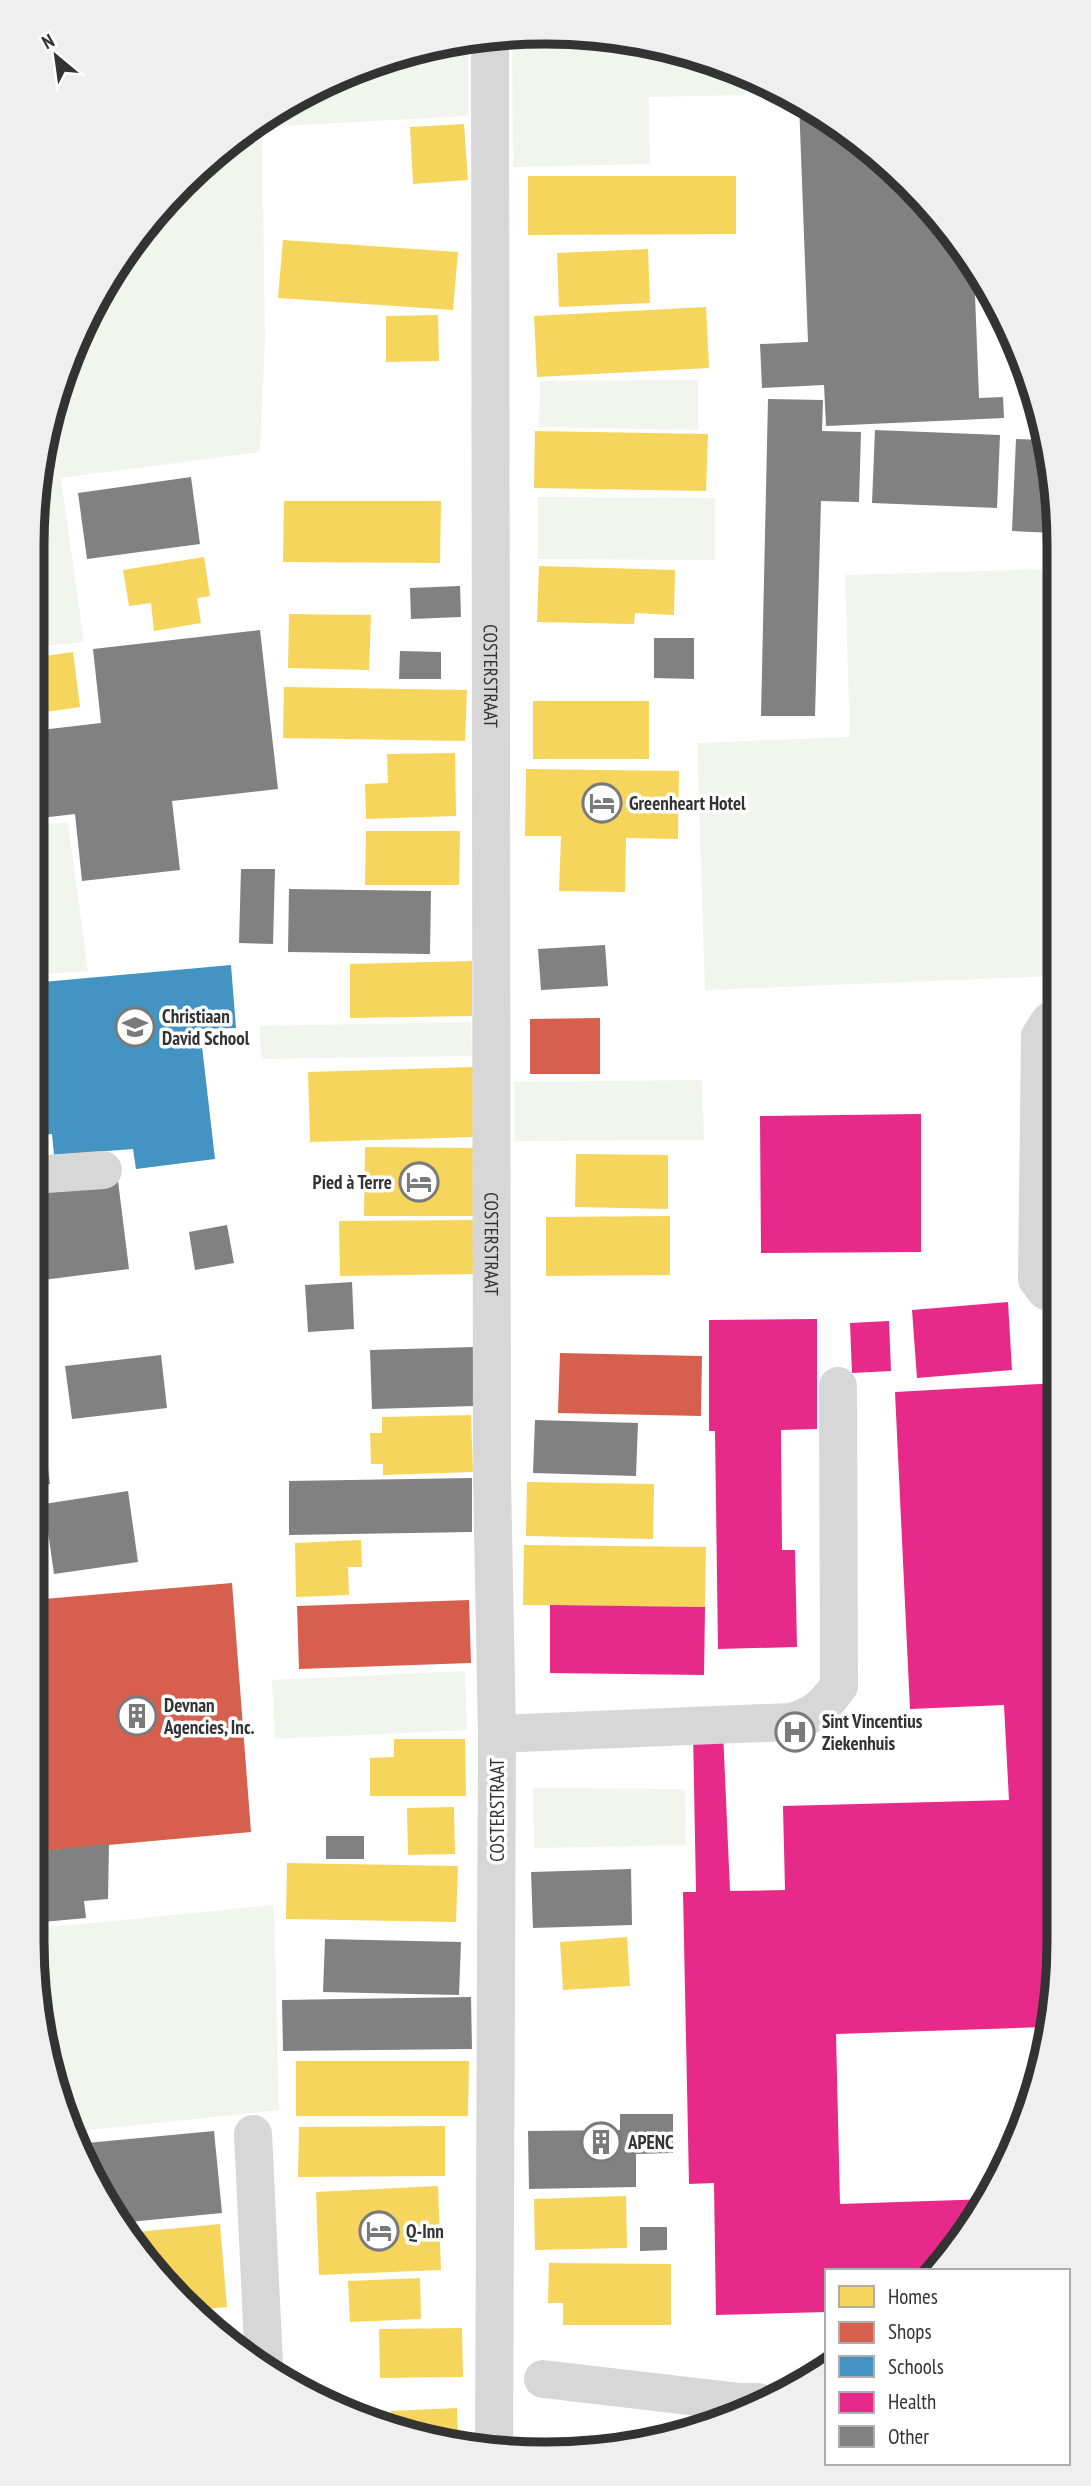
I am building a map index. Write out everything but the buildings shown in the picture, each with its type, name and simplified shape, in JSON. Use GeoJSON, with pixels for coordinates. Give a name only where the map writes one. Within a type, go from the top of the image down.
{"type":"FeatureCollection","features":[{"type":"Feature","properties":{"kind":"street","name":"COSTERSTRAAT"},"geometry":{"type":"LineString","coordinates":[[490,47],[492,1479],[497,1734],[494,2439]]}},
{"type":"Feature","properties":{"kind":"street"},"geometry":{"type":"LineString","coordinates":[[1047,1025],[1040,1036],[1037,1279],[1047,1292]]}},
{"type":"Feature","properties":{"kind":"street"},"geometry":{"type":"LineString","coordinates":[[44,1174],[103,1170]]}},
{"type":"Feature","properties":{"kind":"street"},"geometry":{"type":"LineString","coordinates":[[497,1734],[791,1722],[822,1709],[839,1686],[838,1386]]}},
{"type":"Feature","properties":{"kind":"street"},"geometry":{"type":"LineString","coordinates":[[253,2134],[264,2356]]}},
{"type":"Feature","properties":{"kind":"street"},"geometry":{"type":"LineString","coordinates":[[544,2379],[740,2403]]}},
{"type":"Feature","properties":{"kind":"shaded area"},"geometry":{"type":"Polygon","coordinates":[[[512,45],[578,45],[643,53],[707,70],[745,85],[745,95],[649,97],[650,164],[513,167],[512,45]]]}},
{"type":"Feature","properties":{"kind":"shaded area"},"geometry":{"type":"Polygon","coordinates":[[[468,50],[468,116],[269,127],[324,95],[384,70],[468,50]]]}},
{"type":"Feature","properties":{"kind":"shaded area"},"geometry":{"type":"Polygon","coordinates":[[[262,131],[265,341],[260,452],[61,478],[84,642],[44,646],[44,546],[48,480],[61,416],[79,361],[111,295],[147,240],[215,168],[262,131]]]}},
{"type":"Feature","properties":{"kind":"shaded area"},"geometry":{"type":"Polygon","coordinates":[[[698,380],[698,430],[539,427],[540,381],[698,380]]]}},
{"type":"Feature","properties":{"kind":"shaded area"},"geometry":{"type":"Polygon","coordinates":[[[538,497],[715,498],[715,560],[538,559],[538,497]]]}},
{"type":"Feature","properties":{"kind":"shaded area"},"geometry":{"type":"Polygon","coordinates":[[[1047,569],[1047,976],[705,990],[697,743],[850,737],[845,575],[1047,569]]]}},
{"type":"Feature","properties":{"kind":"shaded area"},"geometry":{"type":"Polygon","coordinates":[[[68,822],[88,971],[44,974],[44,825],[68,822]]]}},
{"type":"Feature","properties":{"kind":"shaded area"},"geometry":{"type":"Polygon","coordinates":[[[471,1022],[472,1056],[261,1059],[260,1026],[471,1022]]]}},
{"type":"Feature","properties":{"kind":"shaded area"},"geometry":{"type":"Polygon","coordinates":[[[702,1080],[704,1140],[515,1141],[514,1082],[702,1080]]]}},
{"type":"Feature","properties":{"kind":"shaded area"},"geometry":{"type":"Polygon","coordinates":[[[465,1671],[467,1730],[275,1739],[272,1680],[465,1671]]]}},
{"type":"Feature","properties":{"kind":"shaded area"},"geometry":{"type":"Polygon","coordinates":[[[533,1788],[685,1789],[686,1845],[534,1848],[533,1788]]]}},
{"type":"Feature","properties":{"kind":"shaded area"},"geometry":{"type":"Polygon","coordinates":[[[274,1905],[279,2110],[81,2131],[70,2102],[53,2038],[45,1973],[44,1928],[274,1905]]]}},
{"type":"Feature","properties":{"kind":"place","name":"Greenheart Hotel"},"geometry":{"type":"Point","coordinates":[602,803]}},
{"type":"Feature","properties":{"kind":"place","name":"Christiaan David School"},"geometry":{"type":"Point","coordinates":[135,1027]}},
{"type":"Feature","properties":{"kind":"place","name":"Pied à Terre"},"geometry":{"type":"Point","coordinates":[419,1182]}},
{"type":"Feature","properties":{"kind":"place","name":"Devnan Agencies, Inc."},"geometry":{"type":"Point","coordinates":[137,1716]}},
{"type":"Feature","properties":{"kind":"place","name":"Sint Vincentius Ziekenhuis"},"geometry":{"type":"Point","coordinates":[795,1732]}},
{"type":"Feature","properties":{"kind":"place","name":"APENC"},"geometry":{"type":"Point","coordinates":[601,2142]}},
{"type":"Feature","properties":{"kind":"place","name":"Q-Inn"},"geometry":{"type":"Point","coordinates":[379,2231]}}]}
